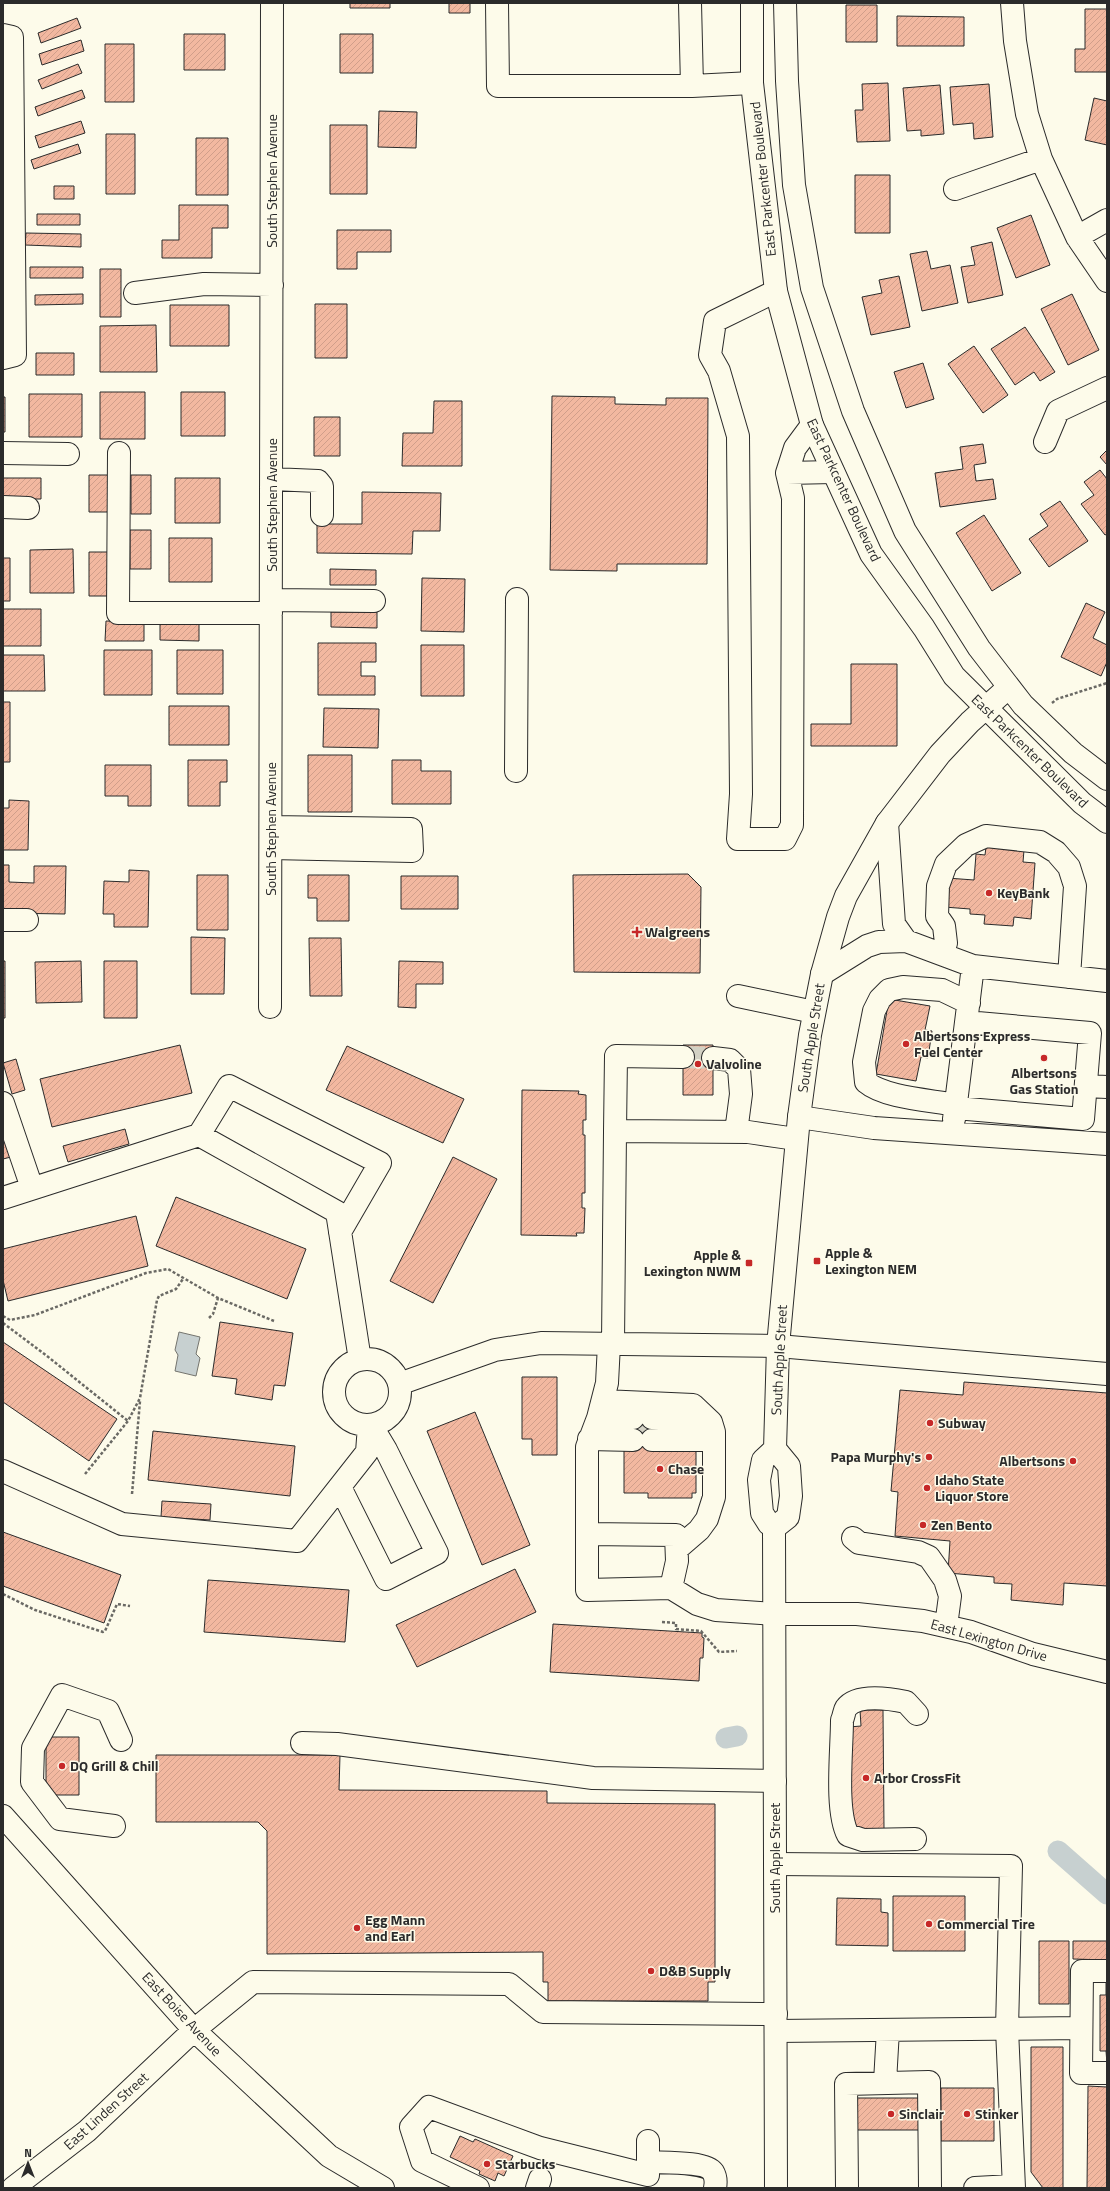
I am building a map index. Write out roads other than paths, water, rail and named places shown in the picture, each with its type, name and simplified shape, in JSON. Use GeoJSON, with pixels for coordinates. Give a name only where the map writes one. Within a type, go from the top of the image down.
{"type":"FeatureCollection","features":[{"type":"Feature","properties":{"kind":"main road","name":"South Stephen Avenue"},"geometry":{"type":"LineString","coordinates":[[270,1007],[272,3]]}},
{"type":"Feature","properties":{"kind":"main road"},"geometry":{"type":"LineString","coordinates":[[497,3],[498,86],[692,86],[752,83]]}},
{"type":"Feature","properties":{"kind":"main road"},"geometry":{"type":"LineString","coordinates":[[690,3],[692,86]]}},
{"type":"Feature","properties":{"kind":"main road","name":"East Parkcenter Boulevard"},"geometry":{"type":"LineString","coordinates":[[752,3],[752,83],[776,291],[812,425],[871,554],[924,628],[954,676],[1082,803],[1107,822]]}},
{"type":"Feature","properties":{"kind":"main road","name":"East Parkcenter Boulevard"},"geometry":{"type":"LineString","coordinates":[[785,3],[787,81],[794,185],[812,288],[853,411],[905,531],[979,648],[1023,705],[1073,753],[1107,779]]}},
{"type":"Feature","properties":{"kind":"main road"},"geometry":{"type":"LineString","coordinates":[[1012,3],[1015,41],[1027,114],[1041,159],[1077,237],[1107,281]]}},
{"type":"Feature","properties":{"kind":"main road"},"geometry":{"type":"LineString","coordinates":[[3,35],[12,37],[14,347],[14,355],[3,358]]}},
{"type":"Feature","properties":{"kind":"main road"},"geometry":{"type":"LineString","coordinates":[[955,189],[1041,159]]}},
{"type":"Feature","properties":{"kind":"main road"},"geometry":{"type":"LineString","coordinates":[[1077,237],[1107,220]]}},
{"type":"Feature","properties":{"kind":"main road"},"geometry":{"type":"LineString","coordinates":[[134,293],[204,284],[272,285]]}},
{"type":"Feature","properties":{"kind":"main road"},"geometry":{"type":"LineString","coordinates":[[776,291],[715,322],[710,355],[719,371],[738,436],[741,794],[738,839],[785,839],[792,825],[792,498],[787,473],[795,448],[812,425]]}},
{"type":"Feature","properties":{"kind":"main road"},"geometry":{"type":"LineString","coordinates":[[1045,442],[1058,411],[1107,388]]}},
{"type":"Feature","properties":{"kind":"main road"},"geometry":{"type":"LineString","coordinates":[[3,453],[68,454]]}},
{"type":"Feature","properties":{"kind":"main road"},"geometry":{"type":"LineString","coordinates":[[120,453],[118,612],[374,601]]}},
{"type":"Feature","properties":{"kind":"main road"},"geometry":{"type":"LineString","coordinates":[[787,473],[833,472]]}},
{"type":"Feature","properties":{"kind":"main road"},"geometry":{"type":"LineString","coordinates":[[272,479],[318,480],[322,486],[322,515]]}},
{"type":"Feature","properties":{"kind":"main road"},"geometry":{"type":"LineString","coordinates":[[3,507],[28,508]]}},
{"type":"Feature","properties":{"kind":"main road"},"geometry":{"type":"LineString","coordinates":[[516,771],[517,599]]}},
{"type":"Feature","properties":{"kind":"main road","name":"South Apple Street"},"geometry":{"type":"LineString","coordinates":[[775,1449],[778,1346],[796,1139],[814,1012],[822,974],[846,896],[887,823],[940,754],[1009,687]]}},
{"type":"Feature","properties":{"kind":"main road"},"geometry":{"type":"LineString","coordinates":[[887,823],[894,924],[906,941]]}},
{"type":"Feature","properties":{"kind":"main road"},"geometry":{"type":"LineString","coordinates":[[411,829],[412,851],[271,838],[411,829]]}},
{"type":"Feature","properties":{"kind":"main road"},"geometry":{"type":"LineString","coordinates":[[942,954],[946,943],[944,926],[937,916],[938,886],[946,864],[966,845],[986,836],[1040,842],[1056,852],[1069,867],[1075,886],[1069,977]]}},
{"type":"Feature","properties":{"kind":"main road"},"geometry":{"type":"LineString","coordinates":[[3,920],[27,920]]}},
{"type":"Feature","properties":{"kind":"main road"},"geometry":{"type":"LineString","coordinates":[[822,974],[867,946],[878,942],[906,941],[973,966],[1107,981]]}},
{"type":"Feature","properties":{"kind":"main road"},"geometry":{"type":"LineString","coordinates":[[953,1134],[973,966]]}},
{"type":"Feature","properties":{"kind":"main road"},"geometry":{"type":"LineString","coordinates":[[903,987],[942,990],[967,1012],[1098,1033],[1086,1086],[1083,1119],[956,1107],[891,1094],[872,1088],[866,1082],[864,1062],[874,1011],[880,999],[889,990],[903,987]]}},
{"type":"Feature","properties":{"kind":"main road"},"geometry":{"type":"LineString","coordinates":[[738,996],[814,1012]]}},
{"type":"Feature","properties":{"kind":"main road"},"geometry":{"type":"LineString","coordinates":[[679,1403],[702,1435],[705,1494],[703,1505],[677,1542],[677,1562],[671,1588],[587,1590],[587,1447],[608,1383],[611,1344],[616,1131],[616,1062],[683,1064]]}},
{"type":"Feature","properties":{"kind":"main road"},"geometry":{"type":"LineString","coordinates":[[713,1064],[727,1072],[741,1094],[736,1132]]}},
{"type":"Feature","properties":{"kind":"main road"},"geometry":{"type":"LineString","coordinates":[[3,1198],[199,1136],[230,1086],[380,1163],[340,1232]]}},
{"type":"Feature","properties":{"kind":"main road"},"geometry":{"type":"LineString","coordinates":[[1086,1086],[1107,1087]]}},
{"type":"Feature","properties":{"kind":"main road"},"geometry":{"type":"LineString","coordinates":[[3,1103],[32,1188]]}},
{"type":"Feature","properties":{"kind":"main road"},"geometry":{"type":"LineString","coordinates":[[799,1117],[874,1128],[1107,1144]]}},
{"type":"Feature","properties":{"kind":"main road"},"geometry":{"type":"LineString","coordinates":[[616,1131],[736,1132],[796,1139]]}},
{"type":"Feature","properties":{"kind":"main road"},"geometry":{"type":"LineString","coordinates":[[199,1136],[337,1212],[360,1360]]}},
{"type":"Feature","properties":{"kind":"main road"},"geometry":{"type":"LineString","coordinates":[[399,1384],[494,1350],[541,1343],[778,1346],[1107,1374]]}},
{"type":"Feature","properties":{"kind":"main road"},"geometry":{"type":"LineString","coordinates":[[370,1359],[389,1367],[399,1384],[400,1395],[397,1407],[390,1416],[381,1423],[370,1426],[358,1425],[348,1420],[340,1412],[334,1397],[335,1380],[341,1371],[350,1364],[360,1360],[370,1359]]}},
{"type":"Feature","properties":{"kind":"main road"},"geometry":{"type":"LineString","coordinates":[[587,1534],[677,1542],[699,1530],[707,1519],[714,1497],[714,1443],[711,1422],[693,1405],[679,1403],[596,1422]]}},
{"type":"Feature","properties":{"kind":"main road"},"geometry":{"type":"LineString","coordinates":[[596,1422],[643,1429],[702,1435]]}},
{"type":"Feature","properties":{"kind":"main road"},"geometry":{"type":"LineString","coordinates":[[3,1471],[122,1524],[296,1541],[367,1452],[370,1426]]}},
{"type":"Feature","properties":{"kind":"main road"},"geometry":{"type":"LineString","coordinates":[[340,1487],[386,1578],[437,1554],[386,1450],[370,1426]]}},
{"type":"Feature","properties":{"kind":"main road"},"geometry":{"type":"LineString","coordinates":[[775,1449],[789,1466],[791,1496],[788,1517],[774,1528],[769,1524],[762,1513],[759,1480],[763,1460],[775,1449]]}},
{"type":"Feature","properties":{"kind":"main road","name":"South Apple Street"},"geometry":{"type":"LineString","coordinates":[[774,1528],[776,2188]]}},
{"type":"Feature","properties":{"kind":"main road"},"geometry":{"type":"LineString","coordinates":[[852,1538],[859,1543],[918,1552],[929,1557],[945,1580],[950,1596],[946,1626]]}},
{"type":"Feature","properties":{"kind":"main road","name":"East Lexington Drive"},"geometry":{"type":"LineString","coordinates":[[671,1588],[697,1604],[716,1610],[774,1614],[857,1614],[923,1621],[971,1632],[1032,1654],[1107,1672]]}},
{"type":"Feature","properties":{"kind":"main road"},"geometry":{"type":"LineString","coordinates":[[114,1826],[60,1819],[32,1782],[33,1748],[62,1695],[108,1710],[121,1740]]}},
{"type":"Feature","properties":{"kind":"main road"},"geometry":{"type":"LineString","coordinates":[[915,1839],[864,1840],[848,1836],[843,1826],[841,1810],[842,1720],[846,1708],[856,1701],[883,1698],[906,1702],[917,1714]]}},
{"type":"Feature","properties":{"kind":"main road"},"geometry":{"type":"LineString","coordinates":[[302,1743],[337,1744],[593,1778],[775,1781]]}},
{"type":"Feature","properties":{"kind":"main road","name":"East Boise Avenue"},"geometry":{"type":"LineString","coordinates":[[3,1816],[194,2030],[329,2156],[383,2188]]}},
{"type":"Feature","properties":{"kind":"main road"},"geometry":{"type":"LineString","coordinates":[[775,1864],[1011,1866],[1007,2029],[1013,2187],[975,2188]]}},
{"type":"Feature","properties":{"kind":"main road"},"geometry":{"type":"LineString","coordinates":[[1107,1971],[1082,1972],[1081,2028],[1081,2073],[1107,2073]]}},
{"type":"Feature","properties":{"kind":"main road","name":"East Linden Street"},"geometry":{"type":"LineString","coordinates":[[11,2184],[87,2131],[194,2030],[253,1982],[509,1984],[543,2012],[776,2022],[888,2030],[1081,2028]]}},
{"type":"Feature","properties":{"kind":"main road"},"geometry":{"type":"LineString","coordinates":[[885,2082],[888,2030]]}},
{"type":"Feature","properties":{"kind":"main road"},"geometry":{"type":"LineString","coordinates":[[847,2188],[846,2084],[885,2082],[929,2082],[930,2188]]}},
{"type":"Feature","properties":{"kind":"main road"},"geometry":{"type":"LineString","coordinates":[[478,2188],[422,2161],[411,2126],[429,2107],[540,2148],[648,2166],[702,2165],[713,2171],[716,2180],[715,2188]]}},
{"type":"Feature","properties":{"kind":"waterway"},"geometry":{"type":"LineString","coordinates":[[726,1738],[737,1736]]}},
{"type":"Feature","properties":{"kind":"waterway"},"geometry":{"type":"LineString","coordinates":[[1058,1851],[1107,1894]]}},
{"type":"Feature","properties":{"kind":"tunnel"},"geometry":{"type":"LineString","coordinates":[[683,1057],[713,1058]]}},
{"type":"Feature","properties":{"kind":"tunnel"},"geometry":{"type":"LineString","coordinates":[[633,1429],[652,1429]]}},
{"type":"Feature","properties":{"kind":"place","name":"KeyBank"},"geometry":{"type":"Point","coordinates":[989,893]}},
{"type":"Feature","properties":{"kind":"place","name":"Walgreens"},"geometry":{"type":"Point","coordinates":[637,932]}},
{"type":"Feature","properties":{"kind":"place","name":"Albertsons Express Fuel Center"},"geometry":{"type":"Point","coordinates":[906,1044]}},
{"type":"Feature","properties":{"kind":"place","name":"Albertsons Gas Station"},"geometry":{"type":"Point","coordinates":[1044,1058]}},
{"type":"Feature","properties":{"kind":"place","name":"Valvoline"},"geometry":{"type":"Point","coordinates":[698,1064]}},
{"type":"Feature","properties":{"kind":"place","name":"Apple & Lexington NEM"},"geometry":{"type":"Point","coordinates":[817,1261]}},
{"type":"Feature","properties":{"kind":"place","name":"Apple & Lexington NWM"},"geometry":{"type":"Point","coordinates":[749,1263]}},
{"type":"Feature","properties":{"kind":"place","name":"Subway"},"geometry":{"type":"Point","coordinates":[930,1423]}},
{"type":"Feature","properties":{"kind":"place","name":"Papa Murphy's"},"geometry":{"type":"Point","coordinates":[929,1457]}},
{"type":"Feature","properties":{"kind":"place","name":"Albertsons"},"geometry":{"type":"Point","coordinates":[1073,1461]}},
{"type":"Feature","properties":{"kind":"place","name":"Chase"},"geometry":{"type":"Point","coordinates":[660,1469]}},
{"type":"Feature","properties":{"kind":"place","name":"Idaho State Liquor Store"},"geometry":{"type":"Point","coordinates":[927,1488]}},
{"type":"Feature","properties":{"kind":"place","name":"Zen Bento"},"geometry":{"type":"Point","coordinates":[923,1525]}},
{"type":"Feature","properties":{"kind":"place","name":"DQ Grill & Chill"},"geometry":{"type":"Point","coordinates":[62,1766]}},
{"type":"Feature","properties":{"kind":"place","name":"Arbor CrossFit"},"geometry":{"type":"Point","coordinates":[866,1778]}},
{"type":"Feature","properties":{"kind":"place","name":"Commercial Tire"},"geometry":{"type":"Point","coordinates":[929,1924]}},
{"type":"Feature","properties":{"kind":"place","name":"Egg Mann and Earl"},"geometry":{"type":"Point","coordinates":[357,1928]}},
{"type":"Feature","properties":{"kind":"place","name":"D&B Supply"},"geometry":{"type":"Point","coordinates":[651,1971]}},
{"type":"Feature","properties":{"kind":"place","name":"Sinclair"},"geometry":{"type":"Point","coordinates":[891,2114]}},
{"type":"Feature","properties":{"kind":"place","name":"Stinker"},"geometry":{"type":"Point","coordinates":[967,2114]}},
{"type":"Feature","properties":{"kind":"place","name":"Starbucks"},"geometry":{"type":"Point","coordinates":[487,2164]}}]}
